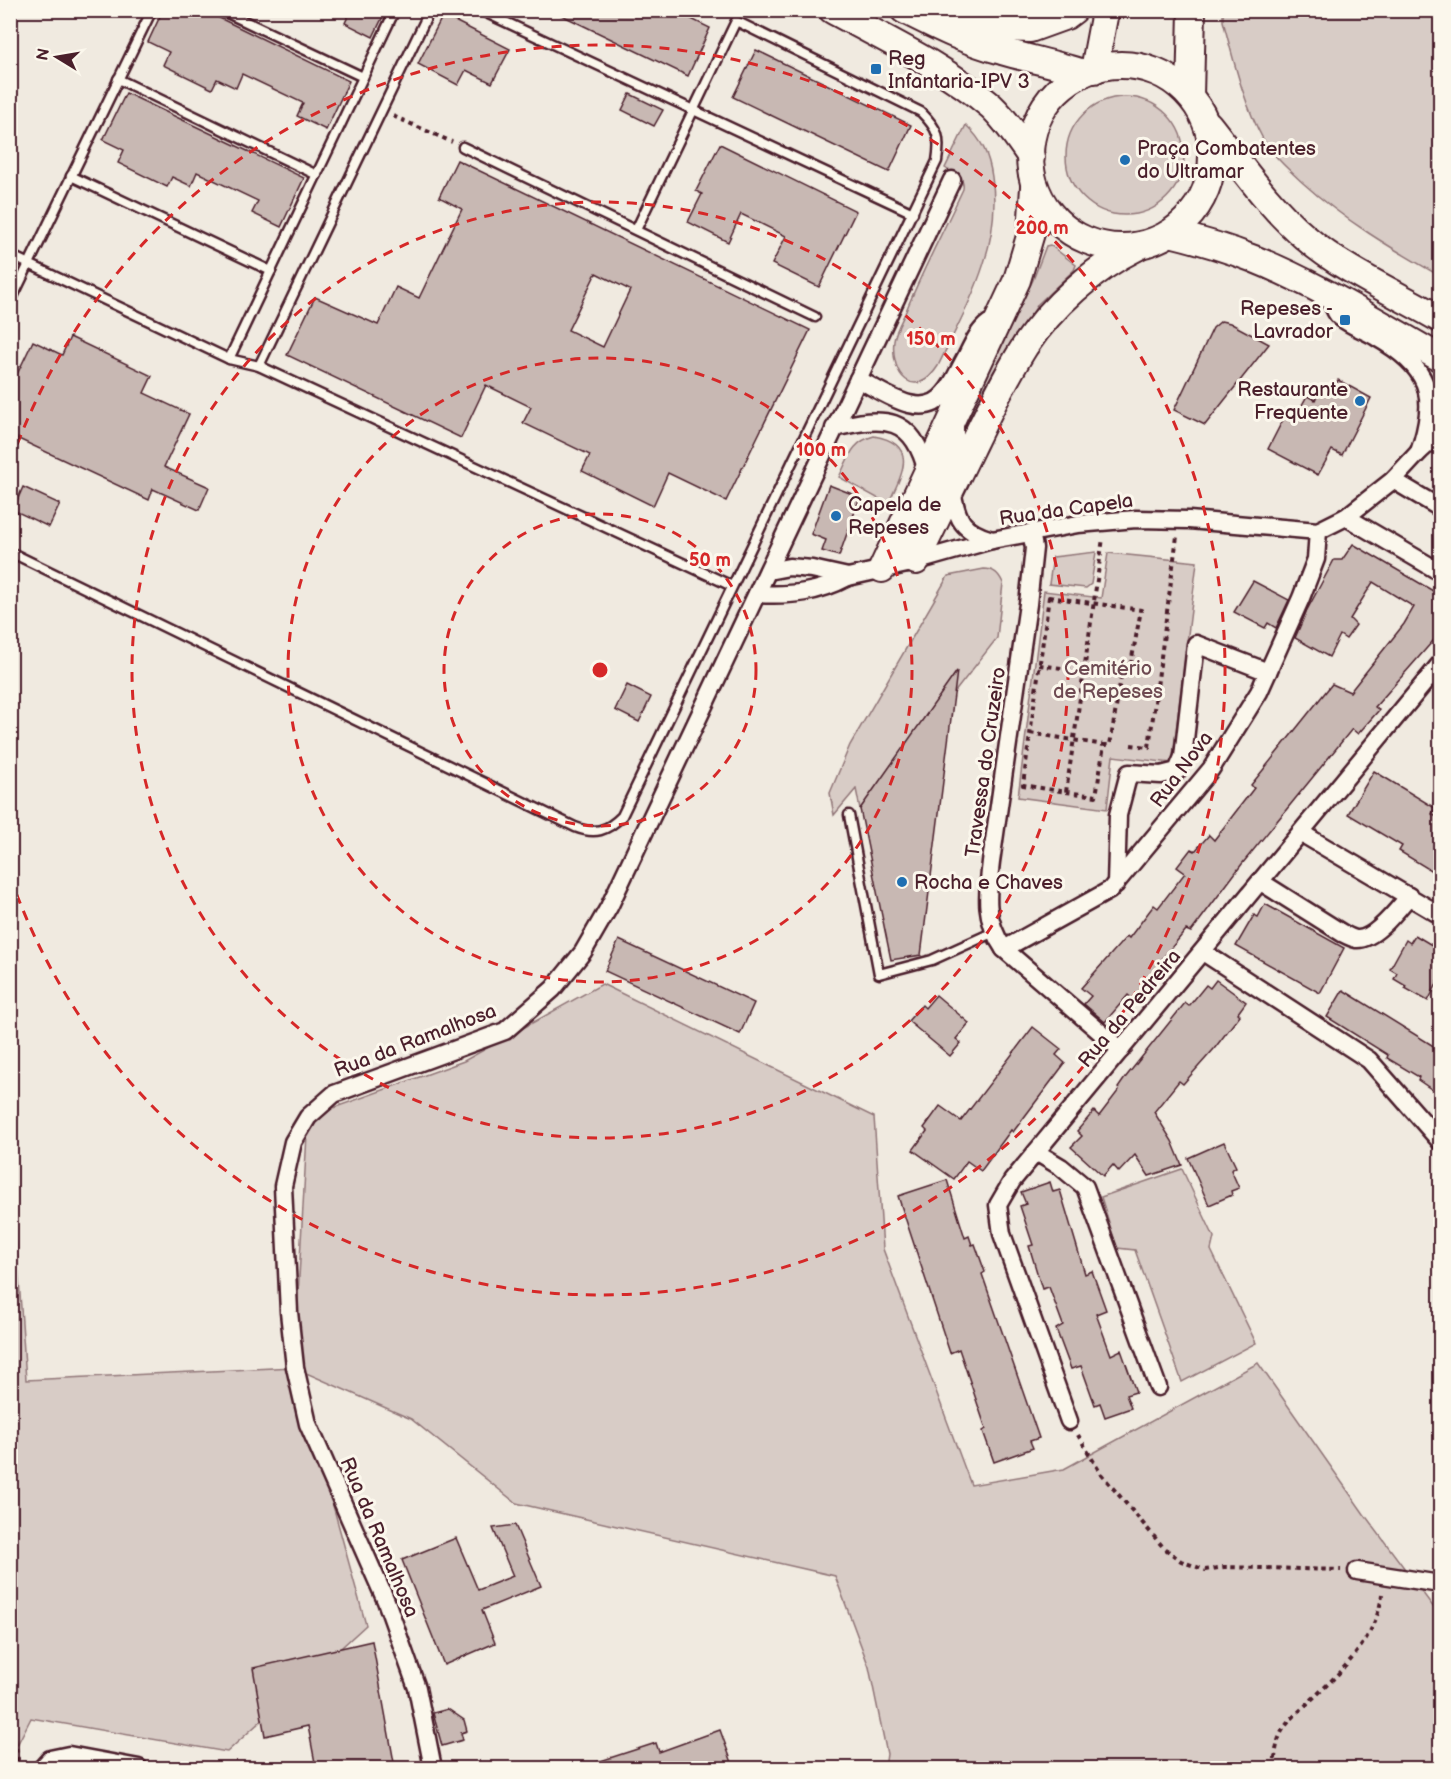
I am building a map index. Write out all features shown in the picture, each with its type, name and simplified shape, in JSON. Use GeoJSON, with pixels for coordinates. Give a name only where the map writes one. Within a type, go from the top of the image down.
{"type":"FeatureCollection","features":[{"type":"Feature","properties":{"kind":"main road"},"geometry":{"type":"LineString","coordinates":[[832,10],[953,77],[1004,120],[1031,157]]}},
{"type":"Feature","properties":{"kind":"main road"},"geometry":{"type":"LineString","coordinates":[[904,10],[960,37],[1002,51],[1088,71]]}},
{"type":"Feature","properties":{"kind":"main road"},"geometry":{"type":"LineString","coordinates":[[938,27],[960,25],[1006,30],[1030,29],[1066,16],[1074,10]]}},
{"type":"Feature","properties":{"kind":"main road"},"geometry":{"type":"LineString","coordinates":[[1088,71],[1107,10]]}},
{"type":"Feature","properties":{"kind":"main road"},"geometry":{"type":"LineString","coordinates":[[1190,96],[1192,10]]}},
{"type":"Feature","properties":{"kind":"main road"},"geometry":{"type":"LineString","coordinates":[[882,569],[1002,313],[1025,258],[1031,233],[1035,184],[1031,157],[1033,132],[1044,108],[1061,88],[1088,71],[1111,65],[1140,66],[1168,77],[1190,96],[1206,121],[1268,200],[1307,240],[1346,266],[1440,319]]}},
{"type":"Feature","properties":{"kind":"main road"},"geometry":{"type":"LineString","coordinates":[[911,562],[951,488],[999,390],[1026,344],[1077,288],[1114,260],[1170,233],[1194,212],[1208,184],[1212,152],[1206,121]]}},
{"type":"Feature","properties":{"kind":"main road"},"geometry":{"type":"LineString","coordinates":[[1035,184],[1046,208],[1064,228],[1088,241],[1114,247],[1141,245]]}},
{"type":"Feature","properties":{"kind":"main road"},"geometry":{"type":"LineString","coordinates":[[1170,233],[1217,246],[1255,260],[1328,295],[1440,358]]}},
{"type":"Feature","properties":{"kind":"street","name":"Rua da Ramalhosa"},"geometry":{"type":"LineString","coordinates":[[433,1768],[413,1677],[386,1601],[308,1424],[295,1367],[289,1312],[283,1186],[293,1142],[308,1117],[334,1094],[505,1031],[553,988],[582,952],[609,907],[952,180]]}},
{"type":"Feature","properties":{"kind":"street"},"geometry":{"type":"LineString","coordinates":[[1328,295],[1338,316],[1390,345],[1414,364],[1426,387],[1429,409],[1428,427],[1419,452]]}},
{"type":"Feature","properties":{"kind":"street"},"geometry":{"type":"LineString","coordinates":[[858,379],[906,404],[921,406],[931,404],[944,395],[974,341],[986,325],[1002,313]]}},
{"type":"Feature","properties":{"kind":"street"},"geometry":{"type":"LineString","coordinates":[[911,562],[905,551],[955,444],[955,413]]}},
{"type":"Feature","properties":{"kind":"street"},"geometry":{"type":"LineString","coordinates":[[834,428],[859,422],[879,421],[890,422],[902,427],[914,440],[922,454],[927,472]]}},
{"type":"Feature","properties":{"kind":"street"},"geometry":{"type":"LineString","coordinates":[[1318,531],[1346,516],[1393,480],[1440,433]]}},
{"type":"Feature","properties":{"kind":"street"},"geometry":{"type":"LineString","coordinates":[[1393,480],[1440,508]]}},
{"type":"Feature","properties":{"kind":"street"},"geometry":{"type":"LineString","coordinates":[[951,488],[955,511],[960,522],[974,533],[993,540]]}},
{"type":"Feature","properties":{"kind":"street"},"geometry":{"type":"LineString","coordinates":[[1346,516],[1440,572]]}},
{"type":"Feature","properties":{"kind":"street","name":"Rua da Capela"},"geometry":{"type":"LineString","coordinates":[[768,571],[789,567],[848,576],[1031,532],[1077,524],[1136,519],[1179,520],[1318,531]]}},
{"type":"Feature","properties":{"kind":"street","name":"Rua Nova"},"geometry":{"type":"LineString","coordinates":[[1004,949],[1110,890],[1211,769],[1259,692],[1268,672],[1316,559],[1318,531]]}},
{"type":"Feature","properties":{"kind":"street","name":"Travessa do Cruzeiro"},"geometry":{"type":"LineString","coordinates":[[1031,532],[1034,548],[1028,604],[987,899],[994,932],[1004,949],[1121,1050]]}},
{"type":"Feature","properties":{"kind":"street"},"geometry":{"type":"LineString","coordinates":[[757,594],[808,593],[829,587],[848,576]]}},
{"type":"Feature","properties":{"kind":"street","name":"Rua Nova"},"geometry":{"type":"LineString","coordinates":[[1116,884],[1118,815],[1129,773],[1161,775],[1177,771],[1184,757],[1196,644],[1268,672]]}},
{"type":"Feature","properties":{"kind":"street","name":"Rua da Pedreira"},"geometry":{"type":"LineString","coordinates":[[1069,1421],[1002,1234],[999,1205],[1012,1182],[1036,1152],[1440,664]]}},
{"type":"Feature","properties":{"kind":"street"},"geometry":{"type":"LineString","coordinates":[[1301,833],[1440,915]]}},
{"type":"Feature","properties":{"kind":"street"},"geometry":{"type":"LineString","coordinates":[[1261,882],[1354,939],[1363,938],[1375,931],[1408,897]]}},
{"type":"Feature","properties":{"kind":"street"},"geometry":{"type":"LineString","coordinates":[[1203,952],[1369,1060],[1440,1141]]}},
{"type":"Feature","properties":{"kind":"street"},"geometry":{"type":"LineString","coordinates":[[1036,1152],[1061,1167],[1085,1188],[1158,1387]]}},
{"type":"Feature","properties":{"kind":"street"},"geometry":{"type":"LineString","coordinates":[[1357,1571],[1440,1584]]}},
{"type":"Feature","properties":{"kind":"street"},"geometry":{"type":"LineString","coordinates":[[42,1768],[50,1759],[69,1755],[139,1768]]}},
{"type":"Feature","properties":{"kind":"lane"},"geometry":{"type":"LineString","coordinates":[[10,303],[152,10]]}},
{"type":"Feature","properties":{"kind":"lane"},"geometry":{"type":"LineString","coordinates":[[221,10],[363,77]]}},
{"type":"Feature","properties":{"kind":"lane"},"geometry":{"type":"LineString","coordinates":[[229,359],[395,10]]}},
{"type":"Feature","properties":{"kind":"lane"},"geometry":{"type":"LineString","coordinates":[[259,366],[430,10]]}},
{"type":"Feature","properties":{"kind":"lane"},"geometry":{"type":"LineString","coordinates":[[480,10],[913,213]]}},
{"type":"Feature","properties":{"kind":"lane"},"geometry":{"type":"LineString","coordinates":[[10,552],[587,832],[599,832],[613,826],[622,816],[937,161],[940,143],[935,125],[921,112],[736,21],[636,230]]}},
{"type":"Feature","properties":{"kind":"lane"},"geometry":{"type":"LineString","coordinates":[[118,79],[317,175]]}},
{"type":"Feature","properties":{"kind":"lane"},"geometry":{"type":"LineString","coordinates":[[463,147],[815,317]]}},
{"type":"Feature","properties":{"kind":"lane"},"geometry":{"type":"LineString","coordinates":[[71,176],[271,271]]}},
{"type":"Feature","properties":{"kind":"lane"},"geometry":{"type":"LineString","coordinates":[[10,255],[229,359],[259,366],[732,586]]}},
{"type":"Feature","properties":{"kind":"lane"},"geometry":{"type":"LineString","coordinates":[[849,815],[879,974],[932,960],[994,932]]}},
{"type":"Feature","properties":{"kind":"path"},"geometry":{"type":"LineString","coordinates":[[383,112],[463,147]]}},
{"type":"Feature","properties":{"kind":"path"},"geometry":{"type":"LineString","coordinates":[[1131,745],[1149,747],[1179,520]]}},
{"type":"Feature","properties":{"kind":"path"},"geometry":{"type":"LineString","coordinates":[[1066,792],[1106,522]]}},
{"type":"Feature","properties":{"kind":"path"},"geometry":{"type":"LineString","coordinates":[[1030,733],[1075,740],[1104,744],[1110,745],[1121,673],[1129,674],[1141,610],[1048,597],[1023,785],[1096,796],[1104,744]]}},
{"type":"Feature","properties":{"kind":"path"},"geometry":{"type":"LineString","coordinates":[[1040,665],[1121,676]]}},
{"type":"Feature","properties":{"kind":"path"},"geometry":{"type":"LineString","coordinates":[[1069,1421],[1101,1474],[1164,1546],[1181,1561],[1204,1570],[1224,1567],[1357,1571]]}},
{"type":"Feature","properties":{"kind":"path"},"geometry":{"type":"LineString","coordinates":[[1274,1768],[1282,1731],[1295,1715],[1338,1674],[1360,1647],[1377,1617],[1382,1595],[1374,1574]]}},
{"type":"Feature","properties":{"kind":"path"},"geometry":{"type":"LineString","coordinates":[[10,1732],[14,1736],[18,1759],[13,1768]]}},
{"type":"Feature","properties":{"kind":"green space"},"geometry":{"type":"Polygon","coordinates":[[[1223,11],[1440,11],[1440,276],[1335,210],[1303,183],[1272,151],[1263,139],[1244,96],[1223,21],[1223,11]]]}},
{"type":"Feature","properties":{"kind":"green space"},"geometry":{"type":"Polygon","coordinates":[[[1125,97],[1148,101],[1167,114],[1180,133],[1184,156],[1180,179],[1167,198],[1148,211],[1125,215],[1102,211],[1083,198],[1070,179],[1066,156],[1070,133],[1083,114],[1102,101],[1125,97]]]}},
{"type":"Feature","properties":{"kind":"green space"},"geometry":{"type":"Polygon","coordinates":[[[966,125],[980,142],[991,169],[994,202],[992,227],[980,275],[938,366],[929,377],[921,382],[913,383],[906,380],[896,364],[895,337],[919,280],[963,189],[961,179],[945,168],[966,125]]]}},
{"type":"Feature","properties":{"kind":"green space"},"geometry":{"type":"Polygon","coordinates":[[[1050,245],[1076,265],[1074,270],[1038,304],[1005,357],[966,432],[966,417],[1033,280],[1046,246],[1050,245]]]}},
{"type":"Feature","properties":{"kind":"green space"},"geometry":{"type":"Polygon","coordinates":[[[874,436],[898,446],[902,453],[902,472],[888,504],[839,477],[855,447],[860,442],[874,436]]]}},
{"type":"Feature","properties":{"kind":"green space"},"geometry":{"type":"Polygon","coordinates":[[[1096,552],[1091,584],[1086,588],[1049,584],[1053,557],[1096,552]]]}},
{"type":"Feature","properties":{"kind":"green space","name":"Cemitério de Repeses"},"geometry":{"type":"Polygon","coordinates":[[[1108,553],[1197,562],[1172,763],[1113,756],[1107,809],[1018,797],[1044,591],[1101,598],[1108,553]]]}},
{"type":"Feature","properties":{"kind":"green space"},"geometry":{"type":"Polygon","coordinates":[[[984,569],[996,573],[1003,583],[997,638],[954,693],[956,673],[860,809],[856,789],[834,815],[830,793],[850,745],[948,576],[984,569]]]}},
{"type":"Feature","properties":{"kind":"green space"},"geometry":{"type":"Polygon","coordinates":[[[602,984],[874,1117],[883,1249],[971,1485],[1064,1469],[1258,1363],[1364,1514],[1440,1616],[1440,1768],[885,1768],[887,1754],[869,1667],[835,1576],[516,1503],[411,1419],[295,1368],[366,1625],[227,1752],[31,1718],[11,1757],[10,1150],[26,1380],[294,1367],[308,1117],[464,1061],[602,984]]]}},
{"type":"Feature","properties":{"kind":"green space"},"geometry":{"type":"Polygon","coordinates":[[[1182,1169],[1214,1237],[1211,1250],[1256,1343],[1182,1382],[1135,1250],[1117,1248],[1101,1197],[1182,1169]]]}},
{"type":"Feature","properties":{"kind":"building"},"geometry":{"type":"Polygon","coordinates":[[[163,10],[203,10],[349,81],[326,130],[297,116],[303,103],[242,74],[236,88],[217,79],[212,89],[163,65],[169,52],[148,42],[163,10]]]}},
{"type":"Feature","properties":{"kind":"building"},"geometry":{"type":"Polygon","coordinates":[[[351,10],[386,10],[373,37],[345,23],[351,10]]]}},
{"type":"Feature","properties":{"kind":"building"},"geometry":{"type":"Polygon","coordinates":[[[551,10],[673,10],[710,28],[688,76],[551,10]]]}},
{"type":"Feature","properties":{"kind":"building"},"geometry":{"type":"Polygon","coordinates":[[[443,15],[510,49],[492,83],[466,70],[458,85],[418,64],[443,15]]]}},
{"type":"Feature","properties":{"kind":"building"},"geometry":{"type":"Polygon","coordinates":[[[756,50],[911,125],[889,172],[733,97],[756,50]]]}},
{"type":"Feature","properties":{"kind":"building"},"geometry":{"type":"Polygon","coordinates":[[[126,93],[304,178],[281,227],[252,213],[258,201],[197,172],[191,186],[172,177],[167,187],[118,163],[124,150],[103,140],[126,93]]]}},
{"type":"Feature","properties":{"kind":"building"},"geometry":{"type":"Polygon","coordinates":[[[630,94],[663,110],[654,126],[622,110],[630,94]]]}},
{"type":"Feature","properties":{"kind":"building"},"geometry":{"type":"Polygon","coordinates":[[[720,144],[856,211],[819,287],[772,264],[786,236],[741,214],[728,242],[688,222],[702,194],[696,191],[720,144]]]}},
{"type":"Feature","properties":{"kind":"building"},"geometry":{"type":"Polygon","coordinates":[[[457,160],[810,330],[726,501],[668,473],[653,506],[582,471],[590,455],[523,423],[531,407],[486,385],[461,438],[287,355],[315,297],[378,325],[396,287],[419,298],[462,209],[439,197],[457,160]],[[596,273],[568,330],[603,347],[630,290],[596,273]]]}},
{"type":"Feature","properties":{"kind":"building"},"geometry":{"type":"Polygon","coordinates":[[[1221,321],[1230,323],[1269,344],[1205,425],[1174,410],[1213,328],[1221,321]]]}},
{"type":"Feature","properties":{"kind":"building"},"geometry":{"type":"Polygon","coordinates":[[[70,337],[152,376],[144,393],[189,414],[164,467],[209,487],[199,510],[153,489],[149,500],[10,435],[10,389],[33,341],[62,355],[70,337]]]}},
{"type":"Feature","properties":{"kind":"building"},"geometry":{"type":"Polygon","coordinates":[[[1338,380],[1371,398],[1342,455],[1332,450],[1318,475],[1268,449],[1289,408],[1298,412],[1307,396],[1315,400],[1321,388],[1331,393],[1338,380]]]}},
{"type":"Feature","properties":{"kind":"building","name":"Capela de Repeses"},"geometry":{"type":"Polygon","coordinates":[[[829,485],[860,497],[839,556],[822,551],[826,540],[811,534],[829,485]]]}},
{"type":"Feature","properties":{"kind":"building"},"geometry":{"type":"Polygon","coordinates":[[[23,487],[60,504],[49,527],[13,510],[23,487]]]}},
{"type":"Feature","properties":{"kind":"building"},"geometry":{"type":"Polygon","coordinates":[[[1353,544],[1440,595],[1440,633],[1375,707],[1379,710],[1358,734],[1352,729],[1242,864],[1191,932],[1186,930],[1159,963],[1163,966],[1135,1001],[1128,995],[1105,1022],[1084,1004],[1091,996],[1081,988],[1127,936],[1129,938],[1154,905],[1158,908],[1185,873],[1177,867],[1191,849],[1195,851],[1209,835],[1214,840],[1254,788],[1251,785],[1332,684],[1350,692],[1404,624],[1414,607],[1373,582],[1350,619],[1356,625],[1346,639],[1340,635],[1329,657],[1295,638],[1334,560],[1342,560],[1353,544]]]}},
{"type":"Feature","properties":{"kind":"building"},"geometry":{"type":"Polygon","coordinates":[[[1253,581],[1289,600],[1276,628],[1268,623],[1265,628],[1234,612],[1253,581]]]}},
{"type":"Feature","properties":{"kind":"building","name":"Rocha e Chaves"},"geometry":{"type":"Polygon","coordinates":[[[957,671],[921,955],[891,960],[860,809],[957,671]]]}},
{"type":"Feature","properties":{"kind":"building"},"geometry":{"type":"Polygon","coordinates":[[[627,685],[651,697],[639,722],[615,710],[627,685]]]}},
{"type":"Feature","properties":{"kind":"building"},"geometry":{"type":"Polygon","coordinates":[[[1374,771],[1435,808],[1432,814],[1440,819],[1440,876],[1399,851],[1402,846],[1348,814],[1374,771]]]}},
{"type":"Feature","properties":{"kind":"building"},"geometry":{"type":"Polygon","coordinates":[[[1265,904],[1344,948],[1320,993],[1236,946],[1254,915],[1258,917],[1265,904]]]}},
{"type":"Feature","properties":{"kind":"building"},"geometry":{"type":"Polygon","coordinates":[[[1415,935],[1440,950],[1440,978],[1428,1001],[1394,979],[1397,973],[1390,969],[1406,940],[1410,943],[1415,935]]]}},
{"type":"Feature","properties":{"kind":"building"},"geometry":{"type":"Polygon","coordinates":[[[619,940],[754,1003],[740,1034],[605,971],[619,940]]]}},
{"type":"Feature","properties":{"kind":"building"},"geometry":{"type":"Polygon","coordinates":[[[1216,980],[1246,1002],[1238,1013],[1240,1015],[1183,1084],[1179,1081],[1154,1112],[1172,1141],[1182,1165],[1149,1176],[1135,1155],[1119,1172],[1113,1165],[1103,1176],[1071,1147],[1082,1136],[1077,1131],[1094,1111],[1099,1116],[1119,1090],[1125,1078],[1185,1003],[1189,1006],[1206,985],[1210,988],[1216,980]]]}},
{"type":"Feature","properties":{"kind":"building"},"geometry":{"type":"Polygon","coordinates":[[[1343,990],[1440,1050],[1440,1095],[1418,1080],[1419,1077],[1387,1058],[1388,1055],[1327,1017],[1343,990]]]}},
{"type":"Feature","properties":{"kind":"building"},"geometry":{"type":"Polygon","coordinates":[[[936,995],[969,1023],[956,1039],[961,1043],[950,1056],[908,1021],[922,1005],[925,1008],[936,995]]]}},
{"type":"Feature","properties":{"kind":"building"},"geometry":{"type":"Polygon","coordinates":[[[1033,1027],[1061,1049],[1056,1055],[1065,1063],[981,1171],[967,1161],[954,1179],[913,1150],[927,1131],[924,1128],[940,1106],[961,1121],[1033,1027]]]}},
{"type":"Feature","properties":{"kind":"building"},"geometry":{"type":"Polygon","coordinates":[[[1224,1142],[1236,1167],[1231,1170],[1239,1188],[1231,1191],[1232,1195],[1209,1205],[1188,1158],[1224,1142]]]}},
{"type":"Feature","properties":{"kind":"building"},"geometry":{"type":"Polygon","coordinates":[[[947,1180],[965,1238],[969,1236],[972,1245],[975,1244],[985,1272],[982,1274],[1039,1438],[1030,1441],[1033,1448],[994,1462],[983,1431],[986,1429],[959,1349],[950,1353],[898,1196],[947,1180]]]}},
{"type":"Feature","properties":{"kind":"building"},"geometry":{"type":"Polygon","coordinates":[[[1050,1182],[1053,1192],[1060,1190],[1085,1274],[1092,1271],[1106,1310],[1096,1314],[1111,1355],[1121,1350],[1136,1392],[1126,1395],[1131,1408],[1105,1417],[1100,1403],[1095,1405],[1081,1366],[1071,1369],[1056,1329],[1063,1325],[1049,1287],[1042,1289],[1029,1246],[1033,1245],[1020,1206],[1026,1204],[1021,1192],[1050,1182]]]}},
{"type":"Feature","properties":{"kind":"building"},"geometry":{"type":"Polygon","coordinates":[[[515,1525],[541,1586],[482,1610],[495,1643],[444,1665],[402,1560],[456,1538],[478,1590],[513,1576],[493,1528],[515,1525]]]}},
{"type":"Feature","properties":{"kind":"building"},"geometry":{"type":"Polygon","coordinates":[[[372,1641],[395,1768],[316,1768],[308,1726],[265,1736],[253,1668],[372,1641]]]}},
{"type":"Feature","properties":{"kind":"building"},"geometry":{"type":"Polygon","coordinates":[[[448,1709],[464,1720],[467,1731],[461,1733],[463,1740],[442,1746],[433,1713],[448,1709]]]}},
{"type":"Feature","properties":{"kind":"building"},"geometry":{"type":"Polygon","coordinates":[[[720,1730],[734,1768],[588,1768],[588,1765],[656,1743],[659,1752],[720,1730]]]}},
{"type":"Feature","properties":{"kind":"place","name":"Reg Infantaria-IPV 3"},"geometry":{"type":"Point","coordinates":[876,69]}},
{"type":"Feature","properties":{"kind":"place","name":"Praça Combatentes do Ultramar"},"geometry":{"type":"Point","coordinates":[1125,160]}},
{"type":"Feature","properties":{"kind":"place","name":"Repeses - Lavrador"},"geometry":{"type":"Point","coordinates":[1345,320]}},
{"type":"Feature","properties":{"kind":"place","name":"Restaurante Frequente"},"geometry":{"type":"Point","coordinates":[1360,401]}},
{"type":"Feature","properties":{"kind":"place","name":"Capela de Repeses"},"geometry":{"type":"Point","coordinates":[836,516]}},
{"type":"Feature","properties":{"kind":"place","name":"Rocha e Chaves"},"geometry":{"type":"Point","coordinates":[902,882]}}]}
